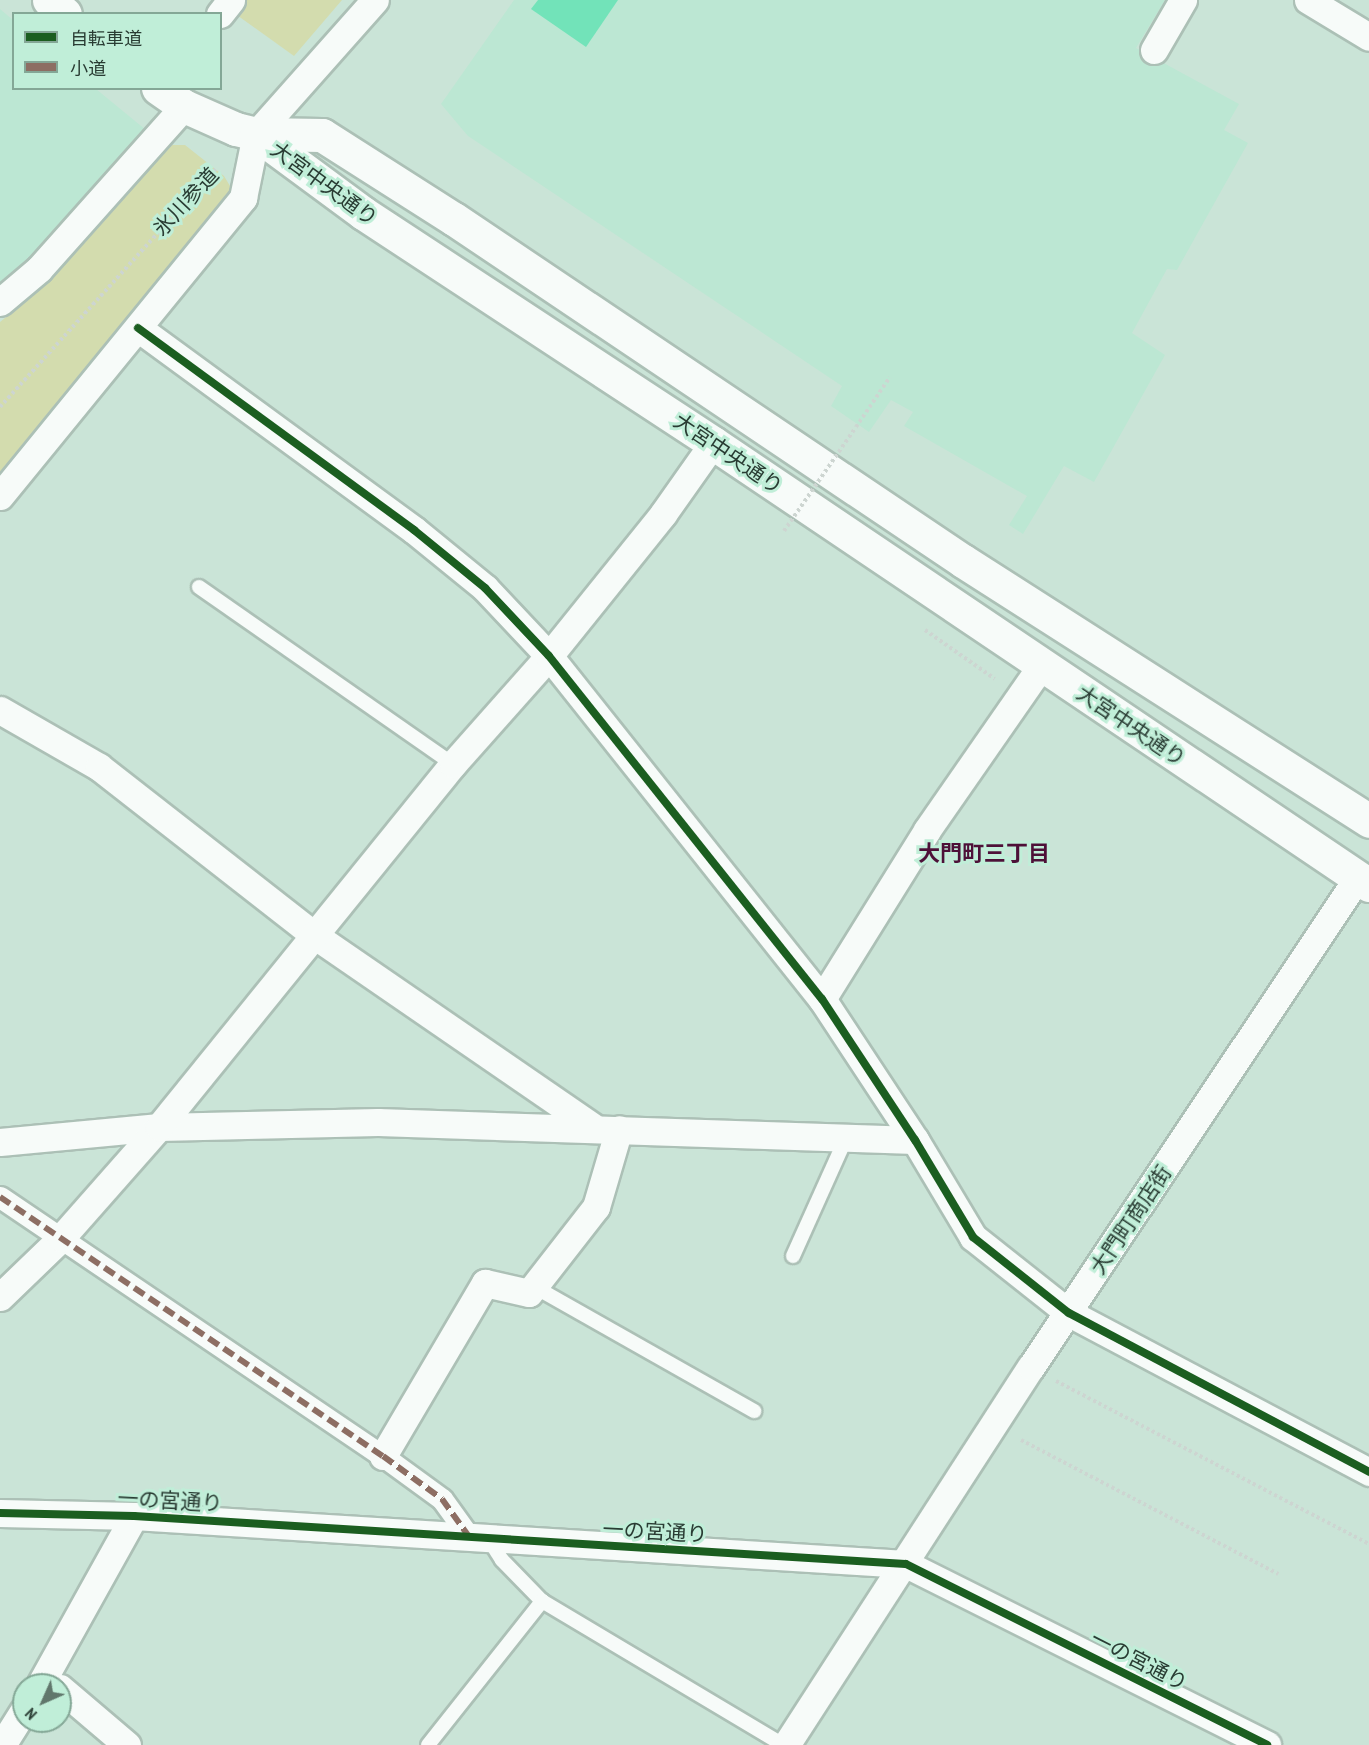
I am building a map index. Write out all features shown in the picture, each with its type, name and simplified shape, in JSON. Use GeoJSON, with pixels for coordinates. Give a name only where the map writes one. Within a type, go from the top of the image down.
{"type":"FeatureCollection","features":[{"type":"Feature","properties":{"kind":"main road"},"geometry":{"type":"LineString","coordinates":[[49,0],[63,12]]}},
{"type":"Feature","properties":{"kind":"main road"},"geometry":{"type":"LineString","coordinates":[[171,97],[256,134]]}},
{"type":"Feature","properties":{"kind":"main road","name":"大宮中央通り"},"geometry":{"type":"LineString","coordinates":[[256,134],[373,219],[713,443],[1041,666],[1364,881]]}},
{"type":"Feature","properties":{"kind":"main road","name":"大宮中央通り"},"geometry":{"type":"LineString","coordinates":[[256,134],[322,135],[454,219],[963,561],[1369,821]]}},
{"type":"Feature","properties":{"kind":"street"},"geometry":{"type":"LineString","coordinates":[[222,12],[231,0]]}},
{"type":"Feature","properties":{"kind":"street"},"geometry":{"type":"LineString","coordinates":[[0,496],[243,198],[256,134],[375,0]]}},
{"type":"Feature","properties":{"kind":"street"},"geometry":{"type":"LineString","coordinates":[[1154,50],[1183,0]]}},
{"type":"Feature","properties":{"kind":"street"},"geometry":{"type":"LineString","coordinates":[[1308,0],[1369,37]]}},
{"type":"Feature","properties":{"kind":"street"},"geometry":{"type":"LineString","coordinates":[[0,302],[39,269],[171,97]]}},
{"type":"Feature","properties":{"kind":"street"},"geometry":{"type":"LineString","coordinates":[[138,328],[414,530],[485,588],[549,656],[822,999],[915,1140],[973,1237],[1069,1313],[1369,1472]]}},
{"type":"Feature","properties":{"kind":"street"},"geometry":{"type":"LineString","coordinates":[[0,1297],[61,1238],[159,1126],[453,764],[549,656],[663,514],[713,443]]}},
{"type":"Feature","properties":{"kind":"street"},"geometry":{"type":"LineString","coordinates":[[822,999],[927,830],[1041,666]]}},
{"type":"Feature","properties":{"kind":"street"},"geometry":{"type":"LineString","coordinates":[[0,710],[99,767],[314,935],[592,1126]]}},
{"type":"Feature","properties":{"kind":"street","name":"大門町商店街"},"geometry":{"type":"LineString","coordinates":[[785,1745],[906,1564],[1031,1367],[1364,881]]}},
{"type":"Feature","properties":{"kind":"street"},"geometry":{"type":"LineString","coordinates":[[0,1142],[159,1126],[378,1122],[592,1126],[619,1129],[915,1140]]}},
{"type":"Feature","properties":{"kind":"street"},"geometry":{"type":"LineString","coordinates":[[383,1456],[485,1283],[530,1293],[596,1207],[619,1129]]}},
{"type":"Feature","properties":{"kind":"street"},"geometry":{"type":"LineString","coordinates":[[0,1197],[383,1456],[442,1499],[480,1540]]}},
{"type":"Feature","properties":{"kind":"street","name":"一の宮通り"},"geometry":{"type":"LineString","coordinates":[[0,1513],[134,1516],[480,1540],[906,1564],[1267,1745]]}},
{"type":"Feature","properties":{"kind":"street"},"geometry":{"type":"LineString","coordinates":[[56,1673],[134,1516]]}},
{"type":"Feature","properties":{"kind":"street"},"geometry":{"type":"LineString","coordinates":[[72,1701],[127,1745]]}},
{"type":"Feature","properties":{"kind":"street"},"geometry":{"type":"LineString","coordinates":[[2,1745],[12,1729]]}},
{"type":"Feature","properties":{"kind":"lane"},"geometry":{"type":"LineString","coordinates":[[199,587],[453,764]]}},
{"type":"Feature","properties":{"kind":"lane"},"geometry":{"type":"LineString","coordinates":[[793,1256],[847,1136]]}},
{"type":"Feature","properties":{"kind":"lane"},"geometry":{"type":"LineString","coordinates":[[535,1287],[754,1411]]}},
{"type":"Feature","properties":{"kind":"lane"},"geometry":{"type":"LineString","coordinates":[[480,1540],[542,1601],[785,1745]]}},
{"type":"Feature","properties":{"kind":"lane"},"geometry":{"type":"LineString","coordinates":[[428,1745],[542,1601]]}},
{"type":"Feature","properties":{"kind":"path"},"geometry":{"type":"LineString","coordinates":[[784,531],[890,377]]}},
{"type":"Feature","properties":{"kind":"path"},"geometry":{"type":"LineString","coordinates":[[923,628],[1020,697]]}},
{"type":"Feature","properties":{"kind":"path"},"geometry":{"type":"LineString","coordinates":[[1031,1367],[1369,1544]]}},
{"type":"Feature","properties":{"kind":"path"},"geometry":{"type":"LineString","coordinates":[[994,1426],[1278,1574]]}},
{"type":"Feature","properties":{"kind":"shaded area"},"geometry":{"type":"Polygon","coordinates":[[[246,0],[342,0],[294,56],[234,13],[246,0]]]}},
{"type":"Feature","properties":{"kind":"shaded area"},"geometry":{"type":"Polygon","coordinates":[[[514,0],[1165,0],[1136,48],[1239,104],[1224,130],[1248,143],[1177,270],[1167,269],[1132,333],[1165,355],[1094,482],[1064,466],[1023,534],[1009,525],[1027,496],[904,426],[913,412],[891,400],[869,432],[831,406],[842,386],[468,136],[441,104],[514,0]]]}},
{"type":"Feature","properties":{"kind":"shaded area"},"geometry":{"type":"Polygon","coordinates":[[[538,0],[618,0],[586,47],[531,9],[538,0]]]}},
{"type":"Feature","properties":{"kind":"shaded area"},"geometry":{"type":"Polygon","coordinates":[[[0,9],[12,19],[12,90],[97,90],[146,130],[0,292],[0,9]]]}},
{"type":"Feature","properties":{"kind":"shaded area"},"geometry":{"type":"Polygon","coordinates":[[[172,145],[185,145],[224,176],[230,186],[229,199],[0,486],[0,322],[38,291],[172,145]]]}},
{"type":"Feature","properties":{"kind":"marked path"},"geometry":{"type":"LineString","coordinates":[[0,1197],[383,1456],[442,1499],[470,1538]]}},
{"type":"Feature","properties":{"kind":"cycle path"},"geometry":{"type":"LineString","coordinates":[[138,328],[414,530],[485,588],[549,656],[822,999],[915,1140],[973,1237],[1069,1313],[1369,1472]]}},
{"type":"Feature","properties":{"kind":"cycle path"},"geometry":{"type":"LineString","coordinates":[[0,1513],[134,1516],[906,1564],[1267,1745]]}},
{"type":"Feature","properties":{"kind":"district","name":"大門町三丁目"},"geometry":{"type":"Point","coordinates":[984,854]}}]}
